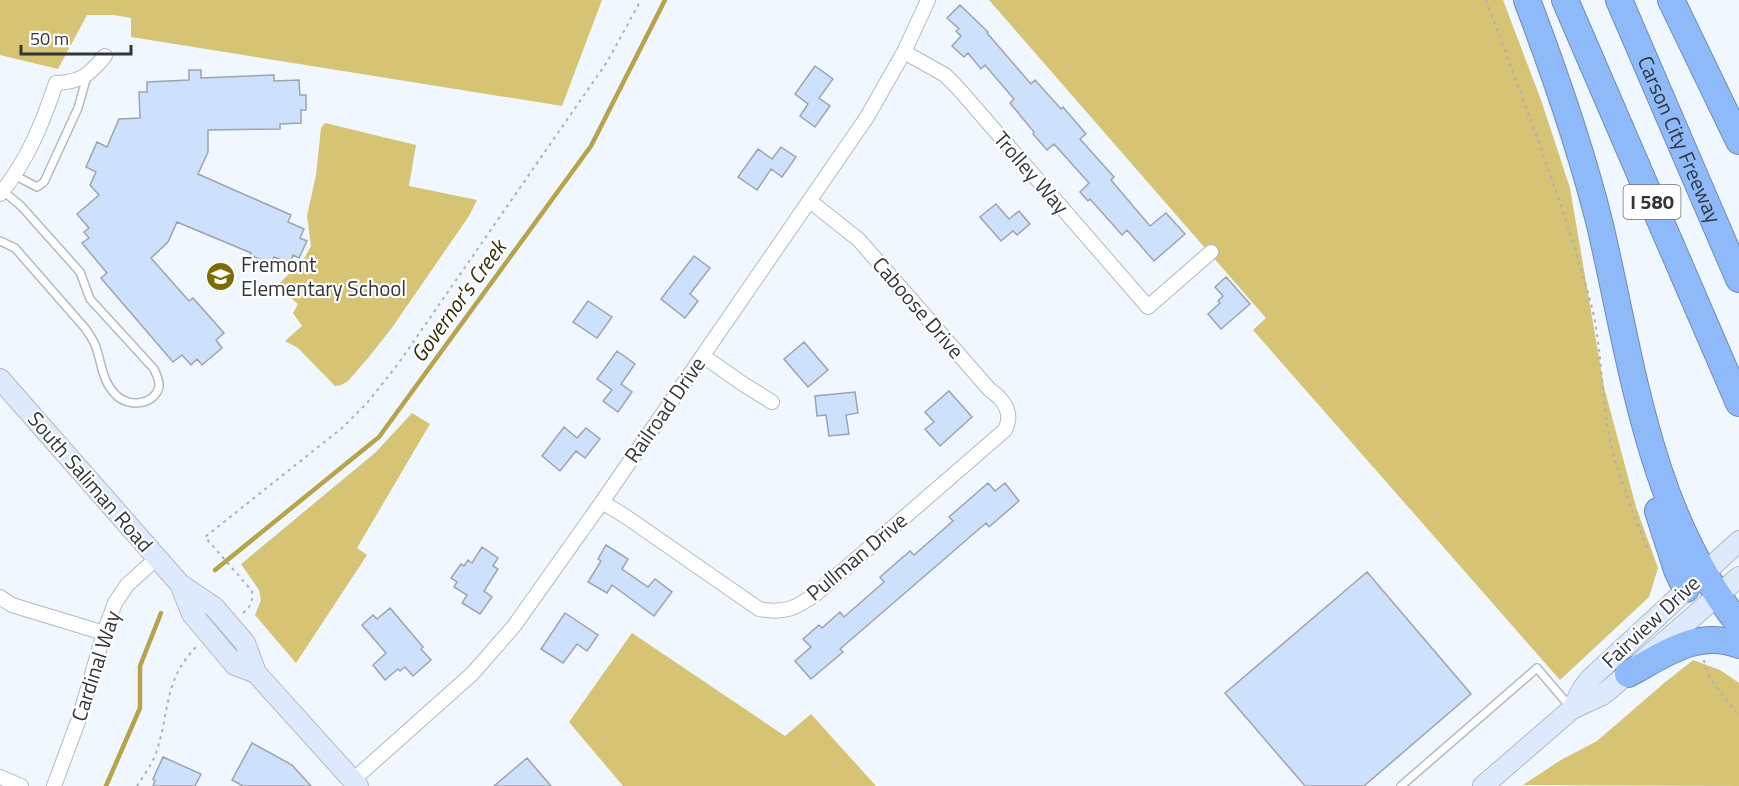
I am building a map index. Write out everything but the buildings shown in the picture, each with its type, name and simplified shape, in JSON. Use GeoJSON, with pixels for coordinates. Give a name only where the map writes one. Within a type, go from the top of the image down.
{"type":"FeatureCollection","features":[{"type":"Feature","properties":{"kind":"highway"},"geometry":{"type":"LineString","coordinates":[[1527,0],[1556,77],[1584,166],[1653,455],[1665,492],[1679,523],[1695,581],[1717,596],[1739,624]]}},
{"type":"Feature","properties":{"kind":"highway","name":"I 580"},"geometry":{"type":"LineString","coordinates":[[1565,0],[1739,403]]}},
{"type":"Feature","properties":{"kind":"highway","name":"Carson City Freeway"},"geometry":{"type":"LineString","coordinates":[[1619,0],[1739,279]]}},
{"type":"Feature","properties":{"kind":"highway"},"geometry":{"type":"LineString","coordinates":[[1671,0],[1739,141]]}},
{"type":"Feature","properties":{"kind":"highway"},"geometry":{"type":"LineString","coordinates":[[1628,674],[1668,652],[1699,640],[1720,640],[1739,645]]}},
{"type":"Feature","properties":{"kind":"main road","name":"South Saliman Road"},"geometry":{"type":"LineString","coordinates":[[0,379],[180,584],[214,607],[245,643],[256,672],[355,783]]}},
{"type":"Feature","properties":{"kind":"main road","name":"Fairview Drive"},"geometry":{"type":"LineString","coordinates":[[1572,709],[1591,678],[1734,546]]}},
{"type":"Feature","properties":{"kind":"main road","name":"Fairview Drive"},"geometry":{"type":"LineString","coordinates":[[1483,786],[1572,709],[1606,693],[1739,577]]}},
{"type":"Feature","properties":{"kind":"street","name":"Railroad Drive"},"geometry":{"type":"LineString","coordinates":[[355,783],[472,674],[514,626],[867,117],[904,52],[928,0]]}},
{"type":"Feature","properties":{"kind":"street","name":"Trolley Way"},"geometry":{"type":"LineString","coordinates":[[904,52],[945,75],[958,88],[1148,307],[1211,252]]}},
{"type":"Feature","properties":{"kind":"street"},"geometry":{"type":"LineString","coordinates":[[1,192],[24,159],[45,114],[56,83],[68,83],[87,76],[105,56]]}},
{"type":"Feature","properties":{"kind":"street","name":"Caboose Drive"},"geometry":{"type":"LineString","coordinates":[[810,201],[860,240],[989,389],[999,396],[1005,403],[1009,416],[1008,426]]}},
{"type":"Feature","properties":{"kind":"street"},"geometry":{"type":"LineString","coordinates":[[703,356],[772,402]]}},
{"type":"Feature","properties":{"kind":"street","name":"Pullman Drive"},"geometry":{"type":"LineString","coordinates":[[602,502],[759,609],[775,612],[797,607],[817,593],[1008,426]]}},
{"type":"Feature","properties":{"kind":"street","name":"Cardinal Way"},"geometry":{"type":"LineString","coordinates":[[54,786],[80,716],[115,603],[132,578],[157,558]]}},
{"type":"Feature","properties":{"kind":"street"},"geometry":{"type":"LineString","coordinates":[[0,597],[12,604],[104,633]]}},
{"type":"Feature","properties":{"kind":"street"},"geometry":{"type":"LineString","coordinates":[[0,777],[21,786]]}},
{"type":"Feature","properties":{"kind":"lane"},"geometry":{"type":"LineString","coordinates":[[14,175],[33,187],[44,182],[78,108],[87,76]]}},
{"type":"Feature","properties":{"kind":"lane"},"geometry":{"type":"LineString","coordinates":[[0,241],[15,248],[84,327],[96,347],[103,377],[117,397],[124,402],[136,404],[154,396],[159,387],[154,369],[90,299],[80,272],[21,206],[1,192]]}},
{"type":"Feature","properties":{"kind":"lane"},"geometry":{"type":"LineString","coordinates":[[1401,786],[1537,668],[1572,709]]}},
{"type":"Feature","properties":{"kind":"path"},"geometry":{"type":"LineString","coordinates":[[238,616],[247,609],[253,599],[252,591],[205,537],[342,428],[368,403],[398,364],[607,62],[641,0]]}},
{"type":"Feature","properties":{"kind":"path"},"geometry":{"type":"LineString","coordinates":[[1486,0],[1569,228],[1592,307],[1604,387],[1608,433],[1616,466],[1649,552]]}},
{"type":"Feature","properties":{"kind":"path"},"geometry":{"type":"LineString","coordinates":[[137,786],[155,755],[169,693],[176,673],[186,657],[200,643]]}},
{"type":"Feature","properties":{"kind":"path"},"geometry":{"type":"LineString","coordinates":[[1704,651],[1705,667],[1708,673],[1739,716]]}},
{"type":"Feature","properties":{"kind":"shaded area"},"geometry":{"type":"Polygon","coordinates":[[[0,0],[602,0],[562,106],[131,37],[131,18],[114,15],[87,15],[58,69],[0,55],[0,0]]]}},
{"type":"Feature","properties":{"kind":"shaded area"},"geometry":{"type":"Polygon","coordinates":[[[989,0],[1503,0],[1541,100],[1570,188],[1604,387],[1636,507],[1658,568],[1649,597],[1560,680],[1253,330],[1266,318],[989,0]]]}},
{"type":"Feature","properties":{"kind":"shaded area"},"geometry":{"type":"Polygon","coordinates":[[[325,123],[416,145],[409,186],[477,200],[469,216],[391,329],[348,381],[335,386],[298,348],[285,341],[302,326],[293,313],[298,304],[277,286],[304,259],[311,246],[307,216],[316,175],[321,128],[325,123]]]}},
{"type":"Feature","properties":{"kind":"shaded area"},"geometry":{"type":"Polygon","coordinates":[[[412,413],[430,424],[357,548],[367,555],[296,663],[255,615],[261,600],[259,590],[241,564],[376,452],[412,413]]]}},
{"type":"Feature","properties":{"kind":"shaded area"},"geometry":{"type":"Polygon","coordinates":[[[632,633],[785,736],[811,714],[876,786],[623,786],[569,722],[632,633]]]}},
{"type":"Feature","properties":{"kind":"shaded area"},"geometry":{"type":"Polygon","coordinates":[[[1693,660],[1720,670],[1739,683],[1739,786],[1523,785],[1561,760],[1597,741],[1693,660]]]}},
{"type":"Feature","properties":{"kind":"waterway","name":"Governor's Creek"},"geometry":{"type":"LineString","coordinates":[[215,570],[379,437],[591,146],[665,0]]}},
{"type":"Feature","properties":{"kind":"waterway","name":"Governor's Creek"},"geometry":{"type":"LineString","coordinates":[[106,786],[140,708],[140,666],[161,613]]}},
{"type":"Feature","properties":{"kind":"place","name":"Fremont Elementary School"},"geometry":{"type":"Point","coordinates":[220,277]}}]}
